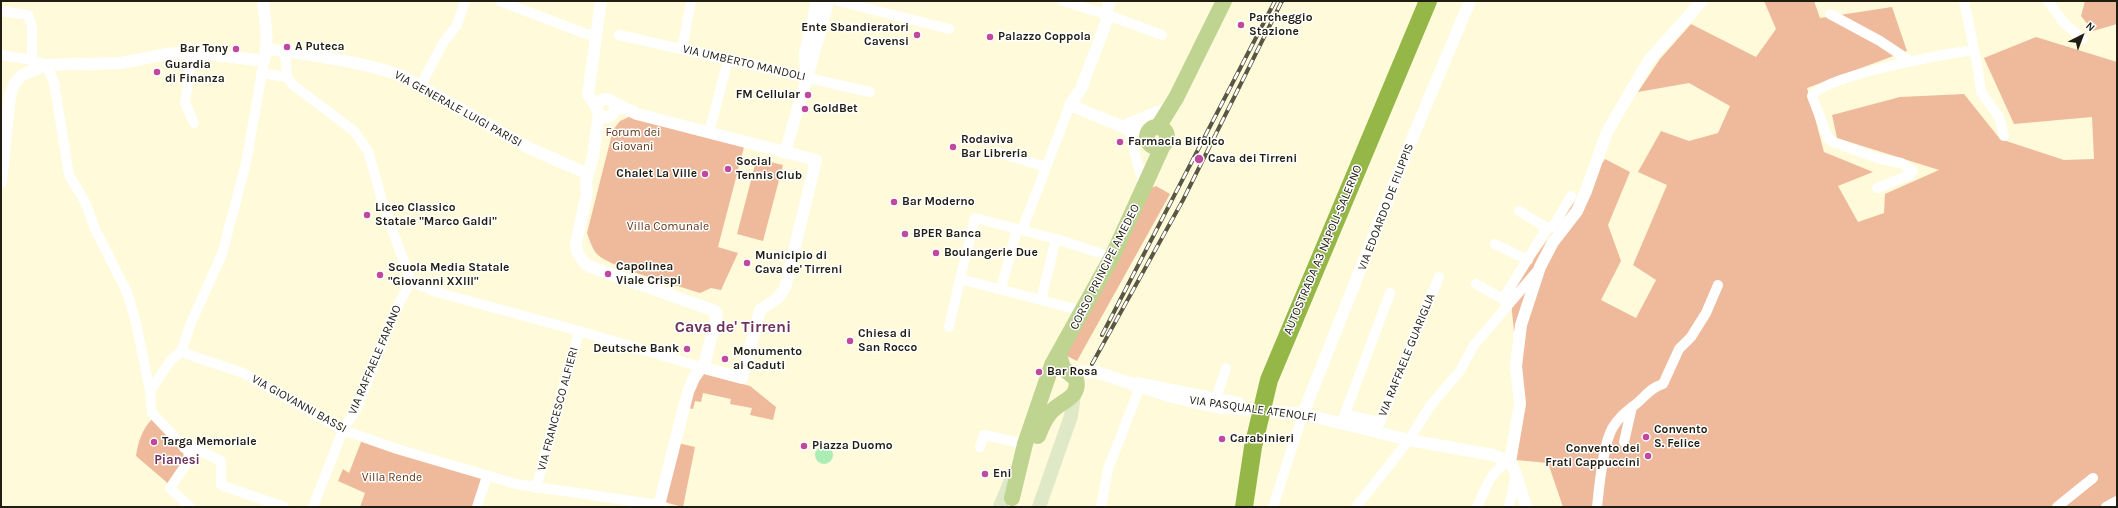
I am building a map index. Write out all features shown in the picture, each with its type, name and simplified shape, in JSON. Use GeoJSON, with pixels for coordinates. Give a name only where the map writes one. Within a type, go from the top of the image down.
{"type":"FeatureCollection","features":[{"type":"Feature","properties":{"kind":"highway","name":"AUTOSTRADA A3 NAPOLI-SALERNO"},"geometry":{"type":"LineString","coordinates":[[1232,507],[1250,405],[1258,375],[1415,1]]}},
{"type":"Feature","properties":{"kind":"highway","name":"AUTOSTRADA A3 NAPOLI-SALERNO"},"geometry":{"type":"LineString","coordinates":[[1244,507],[1253,448],[1269,380],[1428,1]]}},
{"type":"Feature","properties":{"kind":"main road"},"geometry":{"type":"LineString","coordinates":[[1146,183],[1148,151],[1224,1]]}},
{"type":"Feature","properties":{"kind":"main road","name":"CORSO PRINCIPE AMEDEO"},"geometry":{"type":"LineString","coordinates":[[1007,504],[1025,444],[1048,381],[1052,365],[1059,355],[1112,257],[1146,183]]}},
{"type":"Feature","properties":{"kind":"main road"},"geometry":{"type":"LineString","coordinates":[[1039,507],[1078,392],[1074,375],[1068,372],[1061,364],[1059,355]]}},
{"type":"Feature","properties":{"kind":"main road"},"geometry":{"type":"LineString","coordinates":[[1048,381],[1059,373],[1068,372]]}},
{"type":"Feature","properties":{"kind":"main road"},"geometry":{"type":"LineString","coordinates":[[1007,504],[1046,418],[1057,407],[1078,392]]}},
{"type":"Feature","properties":{"kind":"street"},"geometry":{"type":"LineString","coordinates":[[150,391],[171,360],[181,352],[191,323],[222,254],[246,163],[265,55],[263,1]]}},
{"type":"Feature","properties":{"kind":"street"},"geometry":{"type":"LineString","coordinates":[[420,87],[443,43],[457,25],[465,1]]}},
{"type":"Feature","properties":{"kind":"street"},"geometry":{"type":"LineString","coordinates":[[500,1],[586,34],[596,35]]}},
{"type":"Feature","properties":{"kind":"street"},"geometry":{"type":"LineString","coordinates":[[284,51],[287,77],[293,85],[308,98],[354,131],[368,151],[384,207],[411,281],[433,291],[742,378],[760,310],[777,299],[785,288],[816,160],[637,114],[606,110],[588,94],[601,1]]}},
{"type":"Feature","properties":{"kind":"street"},"geometry":{"type":"LineString","coordinates":[[682,49],[691,1]]}},
{"type":"Feature","properties":{"kind":"street"},"geometry":{"type":"LineString","coordinates":[[806,77],[805,53],[817,1]]}},
{"type":"Feature","properties":{"kind":"street"},"geometry":{"type":"LineString","coordinates":[[785,153],[806,77],[815,56],[828,1]]}},
{"type":"Feature","properties":{"kind":"street"},"geometry":{"type":"LineString","coordinates":[[838,1],[949,29]]}},
{"type":"Feature","properties":{"kind":"street"},"geometry":{"type":"LineString","coordinates":[[1064,1],[1162,35]]}},
{"type":"Feature","properties":{"kind":"street"},"geometry":{"type":"LineString","coordinates":[[1001,289],[1019,230],[1071,103],[1080,88],[1107,20],[1105,14],[1110,1]]}},
{"type":"Feature","properties":{"kind":"street","name":"VIA EDOARDO DE FILIPPIS"},"geometry":{"type":"LineString","coordinates":[[1303,414],[1412,140],[1470,1]]}},
{"type":"Feature","properties":{"kind":"street"},"geometry":{"type":"LineString","coordinates":[[1526,507],[1516,474],[1510,462],[1520,404],[1516,366],[1521,325],[1540,267],[1553,242],[1577,211],[1586,191],[1607,132],[1649,60],[1702,1]]}},
{"type":"Feature","properties":{"kind":"street"},"geometry":{"type":"LineString","coordinates":[[1964,1],[1977,64],[1981,92],[1999,117],[2004,136]]}},
{"type":"Feature","properties":{"kind":"street"},"geometry":{"type":"LineString","coordinates":[[2048,1],[2064,23],[2083,39]]}},
{"type":"Feature","properties":{"kind":"street"},"geometry":{"type":"LineString","coordinates":[[1,11],[28,15],[32,26],[32,60]]}},
{"type":"Feature","properties":{"kind":"street"},"geometry":{"type":"LineString","coordinates":[[1830,14],[1880,41],[1910,61]]}},
{"type":"Feature","properties":{"kind":"street","name":"VIA UMBERTO MANDOLI"},"geometry":{"type":"LineString","coordinates":[[619,35],[870,92]]}},
{"type":"Feature","properties":{"kind":"street"},"geometry":{"type":"LineString","coordinates":[[1877,188],[1910,175],[1913,171],[1901,163],[1880,159],[1833,142],[1828,138],[1812,96],[1815,90],[1831,83],[1910,61],[1973,50]]}},
{"type":"Feature","properties":{"kind":"street","name":"VIA GENERALE LUIGI PARISI"},"geometry":{"type":"LineString","coordinates":[[1,55],[32,60],[46,65],[120,63],[167,54],[192,52],[265,55],[284,51],[388,71],[587,178]]}},
{"type":"Feature","properties":{"kind":"street"},"geometry":{"type":"LineString","coordinates":[[192,52],[184,103],[194,123]]}},
{"type":"Feature","properties":{"kind":"street"},"geometry":{"type":"LineString","coordinates":[[709,133],[728,60]]}},
{"type":"Feature","properties":{"kind":"street"},"geometry":{"type":"LineString","coordinates":[[1,182],[3,141],[10,95],[15,83],[22,75],[46,65],[54,82],[69,175],[86,202],[96,231],[127,292],[136,323],[150,391],[152,413],[188,452],[189,460],[170,488],[190,507]]}},
{"type":"Feature","properties":{"kind":"street"},"geometry":{"type":"LineString","coordinates":[[261,73],[287,77]]}},
{"type":"Feature","properties":{"kind":"street"},"geometry":{"type":"LineString","coordinates":[[1071,103],[1128,126],[1140,128],[1156,137]]}},
{"type":"Feature","properties":{"kind":"street"},"geometry":{"type":"LineString","coordinates":[[1128,126],[1171,106]]}},
{"type":"Feature","properties":{"kind":"street"},"geometry":{"type":"LineString","coordinates":[[606,110],[596,134],[587,178],[587,193],[576,243],[577,252],[586,264],[608,274],[715,311],[718,317],[705,362],[688,392],[661,506]]}},
{"type":"Feature","properties":{"kind":"street"},"geometry":{"type":"LineString","coordinates":[[1128,126],[1146,183]]}},
{"type":"Feature","properties":{"kind":"street"},"geometry":{"type":"LineString","coordinates":[[997,152],[1046,167]]}},
{"type":"Feature","properties":{"kind":"street"},"geometry":{"type":"LineString","coordinates":[[587,178],[581,191],[570,243],[576,262],[592,273],[708,313],[712,319],[700,360],[701,367]]}},
{"type":"Feature","properties":{"kind":"street"},"geometry":{"type":"LineString","coordinates":[[1519,211],[1547,228],[1553,227],[1571,196]]}},
{"type":"Feature","properties":{"kind":"street"},"geometry":{"type":"LineString","coordinates":[[949,327],[975,218],[1056,239],[1112,257]]}},
{"type":"Feature","properties":{"kind":"street"},"geometry":{"type":"LineString","coordinates":[[1356,507],[1410,440],[1430,406],[1460,371],[1474,344],[1505,302],[1547,228]]}},
{"type":"Feature","properties":{"kind":"street"},"geometry":{"type":"LineString","coordinates":[[1041,300],[1056,239]]}},
{"type":"Feature","properties":{"kind":"street"},"geometry":{"type":"LineString","coordinates":[[1495,244],[1528,260]]}},
{"type":"Feature","properties":{"kind":"street"},"geometry":{"type":"LineString","coordinates":[[1505,302],[1540,267]]}},
{"type":"Feature","properties":{"kind":"street","name":"VIA RAFFAELE GUARIGLIA"},"geometry":{"type":"LineString","coordinates":[[1343,419],[1380,422],[1439,277]]}},
{"type":"Feature","properties":{"kind":"street"},"geometry":{"type":"LineString","coordinates":[[960,279],[1083,311]]}},
{"type":"Feature","properties":{"kind":"street","name":"VIA RAFFAELE FARANO"},"geometry":{"type":"LineString","coordinates":[[313,507],[343,430],[357,408],[396,309],[411,281]]}},
{"type":"Feature","properties":{"kind":"street"},"geometry":{"type":"LineString","coordinates":[[1476,284],[1505,302]]}},
{"type":"Feature","properties":{"kind":"street"},"geometry":{"type":"LineString","coordinates":[[1596,507],[1600,476],[1612,429],[1621,416],[1641,401],[1653,387],[1663,384],[1679,349],[1692,337],[1706,313],[1718,285]]}},
{"type":"Feature","properties":{"kind":"street"},"geometry":{"type":"LineString","coordinates":[[1343,419],[1390,293]]}},
{"type":"Feature","properties":{"kind":"street","name":"VIA FRANCESCO ALFIERI"},"geometry":{"type":"LineString","coordinates":[[536,488],[579,331]]}},
{"type":"Feature","properties":{"kind":"street","name":"VIA GIOVANNI BASSI"},"geometry":{"type":"LineString","coordinates":[[181,352],[243,373],[343,430],[380,443],[487,476],[536,488],[661,506]]}},
{"type":"Feature","properties":{"kind":"street"},"geometry":{"type":"LineString","coordinates":[[1216,398],[1226,368]]}},
{"type":"Feature","properties":{"kind":"street","name":"VIA PASQUALE ATENOLFI"},"geometry":{"type":"LineString","coordinates":[[1068,372],[1096,372],[1172,397],[1216,407],[1281,411],[1343,419],[1410,440],[1493,455],[1510,462]]}},
{"type":"Feature","properties":{"kind":"street"},"geometry":{"type":"LineString","coordinates":[[1078,392],[1084,380],[1096,372]]}},
{"type":"Feature","properties":{"kind":"street"},"geometry":{"type":"LineString","coordinates":[[1123,381],[1144,382],[1239,402]]}},
{"type":"Feature","properties":{"kind":"street"},"geometry":{"type":"LineString","coordinates":[[1101,507],[1108,469],[1140,387]]}},
{"type":"Feature","properties":{"kind":"street"},"geometry":{"type":"LineString","coordinates":[[1624,442],[1632,407]]}},
{"type":"Feature","properties":{"kind":"street"},"geometry":{"type":"LineString","coordinates":[[1273,507],[1303,414]]}},
{"type":"Feature","properties":{"kind":"street"},"geometry":{"type":"LineString","coordinates":[[980,447],[984,435],[1025,444]]}},
{"type":"Feature","properties":{"kind":"street"},"geometry":{"type":"LineString","coordinates":[[184,448],[190,446],[221,461],[221,485],[284,507]]}},
{"type":"Feature","properties":{"kind":"street"},"geometry":{"type":"LineString","coordinates":[[1477,507],[1495,471],[1502,465],[1510,462]]}},
{"type":"Feature","properties":{"kind":"street"},"geometry":{"type":"LineString","coordinates":[[1509,507],[1516,474]]}},
{"type":"Feature","properties":{"kind":"street"},"geometry":{"type":"LineString","coordinates":[[477,507],[487,476]]}},
{"type":"Feature","properties":{"kind":"street"},"geometry":{"type":"LineString","coordinates":[[2058,507],[2093,478]]}},
{"type":"Feature","properties":{"kind":"street"},"geometry":{"type":"LineString","coordinates":[[2106,507],[2117,501]]}},
{"type":"Feature","properties":{"kind":"green space"},"geometry":{"type":"Polygon","coordinates":[[[1764,1],[1814,1],[1820,18],[1892,7],[1907,51],[1807,88],[1824,152],[1873,172],[1838,186],[1858,222],[1884,213],[1885,194],[1939,170],[1837,138],[1832,115],[1900,97],[1964,94],[2000,139],[2064,160],[2094,159],[2092,117],[2014,124],[1984,58],[2036,37],[2117,62],[2117,507],[1563,507],[1548,463],[1516,460],[1523,420],[1510,292],[1605,159],[1630,172],[1608,225],[1621,261],[1601,300],[1636,318],[1656,280],[1633,265],[1667,185],[1638,172],[1661,131],[1689,141],[1718,133],[1730,106],[1689,83],[1638,92],[1660,59],[1691,24],[1756,57],[1776,29],[1764,1]]]}},
{"type":"Feature","properties":{"kind":"green space"},"geometry":{"type":"Polygon","coordinates":[[[2085,1],[2117,1],[2117,24],[2093,31],[2081,16],[2085,1]]]}},
{"type":"Feature","properties":{"kind":"green space","name":"Villa Comunale"},"geometry":{"type":"Polygon","coordinates":[[[631,116],[744,147],[718,247],[738,253],[721,290],[711,288],[700,293],[646,276],[617,266],[598,255],[593,248],[587,233],[613,130],[620,121],[631,116]]]}},
{"type":"Feature","properties":{"kind":"green space"},"geometry":{"type":"Polygon","coordinates":[[[762,160],[783,165],[763,241],[737,234],[755,165],[760,166],[762,160]]]}},
{"type":"Feature","properties":{"kind":"green space"},"geometry":{"type":"Polygon","coordinates":[[[1156,186],[1170,194],[1077,361],[1065,355],[1151,188],[1156,186]]]}},
{"type":"Feature","properties":{"kind":"green space"},"geometry":{"type":"Polygon","coordinates":[[[701,373],[750,386],[776,407],[773,420],[750,415],[752,408],[730,404],[731,399],[703,393],[701,402],[695,401],[693,409],[687,408],[701,373]]]}},
{"type":"Feature","properties":{"kind":"green space"},"geometry":{"type":"Polygon","coordinates":[[[153,418],[188,451],[171,486],[136,456],[141,436],[153,418]]]}},
{"type":"Feature","properties":{"kind":"green space","name":"Villa Rende"},"geometry":{"type":"Polygon","coordinates":[[[363,437],[487,476],[477,507],[360,507],[365,493],[338,481],[343,469],[349,473],[363,437]]]}},
{"type":"Feature","properties":{"kind":"green space"},"geometry":{"type":"Polygon","coordinates":[[[678,443],[695,447],[683,507],[664,502],[678,443]]]}},
{"type":"Feature","properties":{"kind":"shaded area"},"geometry":{"type":"Polygon","coordinates":[[[824,446],[831,448],[833,455],[831,462],[824,464],[817,462],[815,455],[817,448],[824,446]]]}},
{"type":"Feature","properties":{"kind":"railway"},"geometry":{"type":"LineString","coordinates":[[1102,335],[1275,1]]}},
{"type":"Feature","properties":{"kind":"railway"},"geometry":{"type":"LineString","coordinates":[[1092,364],[1183,200],[1282,1]]}},
{"type":"Feature","properties":{"kind":"place","name":"Parcheggio Stazione"},"geometry":{"type":"Point","coordinates":[1241,25]}},
{"type":"Feature","properties":{"kind":"place","name":"Ente Sbandieratori Cavensi"},"geometry":{"type":"Point","coordinates":[917,35]}},
{"type":"Feature","properties":{"kind":"place","name":"Palazzo Coppola"},"geometry":{"type":"Point","coordinates":[990,37]}},
{"type":"Feature","properties":{"kind":"place","name":"A Puteca"},"geometry":{"type":"Point","coordinates":[287,47]}},
{"type":"Feature","properties":{"kind":"place","name":"Bar Tony"},"geometry":{"type":"Point","coordinates":[236,49]}},
{"type":"Feature","properties":{"kind":"place","name":"Guardia di Finanza"},"geometry":{"type":"Point","coordinates":[157,72]}},
{"type":"Feature","properties":{"kind":"place","name":"FM Cellular"},"geometry":{"type":"Point","coordinates":[808,95]}},
{"type":"Feature","properties":{"kind":"place","name":"GoldBet"},"geometry":{"type":"Point","coordinates":[805,109]}},
{"type":"Feature","properties":{"kind":"place","name":"Farmacia Bifolco"},"geometry":{"type":"Point","coordinates":[1120,142]}},
{"type":"Feature","properties":{"kind":"place","name":"Rodaviva Bar Libreria"},"geometry":{"type":"Point","coordinates":[953,147]}},
{"type":"Feature","properties":{"kind":"place","name":"Cava dei Tirreni"},"geometry":{"type":"Point","coordinates":[1199,159]}},
{"type":"Feature","properties":{"kind":"place","name":"Social Tennis Club"},"geometry":{"type":"Point","coordinates":[728,169]}},
{"type":"Feature","properties":{"kind":"place","name":"Chalet La Ville"},"geometry":{"type":"Point","coordinates":[705,174]}},
{"type":"Feature","properties":{"kind":"place","name":"Bar Moderno"},"geometry":{"type":"Point","coordinates":[894,202]}},
{"type":"Feature","properties":{"kind":"place","name":"Liceo Classico Statale \"Marco Galdi\""},"geometry":{"type":"Point","coordinates":[367,215]}},
{"type":"Feature","properties":{"kind":"place","name":"BPER Banca"},"geometry":{"type":"Point","coordinates":[905,234]}},
{"type":"Feature","properties":{"kind":"place","name":"Boulangerie Due"},"geometry":{"type":"Point","coordinates":[936,253]}},
{"type":"Feature","properties":{"kind":"place","name":"Municipio di Cava de' Tirreni"},"geometry":{"type":"Point","coordinates":[747,263]}},
{"type":"Feature","properties":{"kind":"place","name":"Capolinea Viale Crispi"},"geometry":{"type":"Point","coordinates":[608,274]}},
{"type":"Feature","properties":{"kind":"place","name":"Scuola Media Statale \"Giovanni XXIII\""},"geometry":{"type":"Point","coordinates":[380,275]}},
{"type":"Feature","properties":{"kind":"place","name":"Chiesa di San Rocco"},"geometry":{"type":"Point","coordinates":[850,341]}},
{"type":"Feature","properties":{"kind":"place","name":"Deutsche Bank"},"geometry":{"type":"Point","coordinates":[687,349]}},
{"type":"Feature","properties":{"kind":"place","name":"Monumento ai Caduti"},"geometry":{"type":"Point","coordinates":[725,359]}},
{"type":"Feature","properties":{"kind":"place","name":"Bar Rosa"},"geometry":{"type":"Point","coordinates":[1039,372]}},
{"type":"Feature","properties":{"kind":"place","name":"Convento S. Felice"},"geometry":{"type":"Point","coordinates":[1646,437]}},
{"type":"Feature","properties":{"kind":"place","name":"Carabinieri"},"geometry":{"type":"Point","coordinates":[1222,439]}},
{"type":"Feature","properties":{"kind":"place","name":"Targa Memoriale"},"geometry":{"type":"Point","coordinates":[154,442]}},
{"type":"Feature","properties":{"kind":"place","name":"Piazza Duomo"},"geometry":{"type":"Point","coordinates":[804,446]}},
{"type":"Feature","properties":{"kind":"place","name":"Convento dei Frati Cappuccini"},"geometry":{"type":"Point","coordinates":[1648,456]}},
{"type":"Feature","properties":{"kind":"place","name":"Eni"},"geometry":{"type":"Point","coordinates":[985,474]}},
{"type":"Feature","properties":{"kind":"district","name":"Cava de' Tirreni"},"geometry":{"type":"Point","coordinates":[733,327]}},
{"type":"Feature","properties":{"kind":"district","name":"Pianesi"},"geometry":{"type":"Point","coordinates":[177,460]}},
{"type":"Feature","properties":{"kind":"park label","name":"Forum dei Giovani"},"geometry":{"type":"Point","coordinates":[633,140]}}]}
